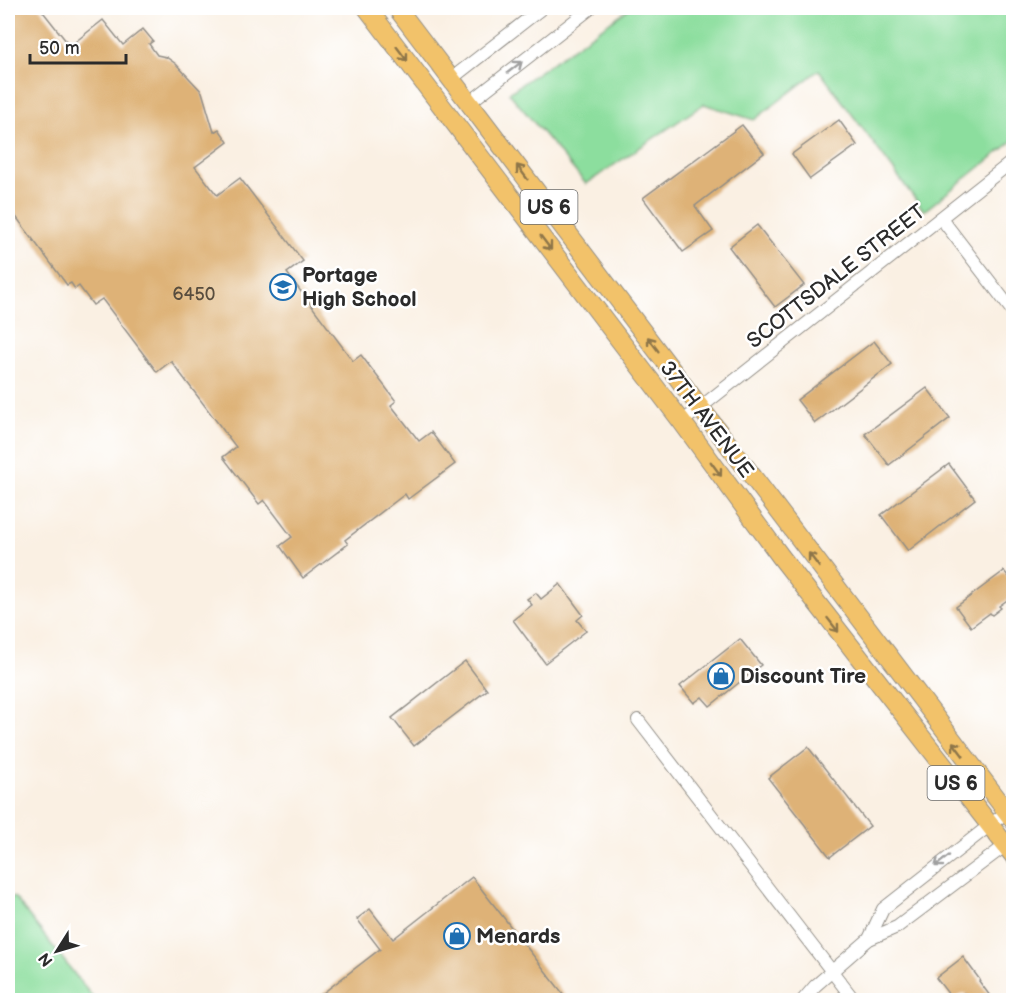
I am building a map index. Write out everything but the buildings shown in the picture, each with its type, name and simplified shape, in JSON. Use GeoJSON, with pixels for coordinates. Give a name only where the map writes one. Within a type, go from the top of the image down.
{"type":"FeatureCollection","features":[{"type":"Feature","properties":{"kind":"main road","name":"37TH AVENUE"},"geometry":{"type":"LineString","coordinates":[[367,8],[682,422],[781,557],[988,825],[1011,847]]}},
{"type":"Feature","properties":{"kind":"main road","name":"37TH AVENUE"},"geometry":{"type":"LineString","coordinates":[[397,8],[760,488],[1011,813]]}},
{"type":"Feature","properties":{"kind":"street"},"geometry":{"type":"LineString","coordinates":[[451,79],[542,8]]}},
{"type":"Feature","properties":{"kind":"street"},"geometry":{"type":"LineString","coordinates":[[469,103],[591,8]]}},
{"type":"Feature","properties":{"kind":"street","name":"SCOTTSDALE STREET"},"geometry":{"type":"LineString","coordinates":[[682,422],[1014,160]]}},
{"type":"Feature","properties":{"kind":"street"},"geometry":{"type":"LineString","coordinates":[[941,218],[1014,313]]}},
{"type":"Feature","properties":{"kind":"street"},"geometry":{"type":"LineString","coordinates":[[638,720],[854,1000]]}},
{"type":"Feature","properties":{"kind":"street"},"geometry":{"type":"LineString","coordinates":[[869,939],[883,909],[988,825],[1011,813]]}},
{"type":"Feature","properties":{"kind":"street"},"geometry":{"type":"LineString","coordinates":[[803,1000],[869,939],[897,927],[1011,847]]}},
{"type":"Feature","properties":{"kind":"green space"},"geometry":{"type":"Polygon","coordinates":[[[630,8],[1013,8],[1013,141],[924,211],[819,70],[754,120],[704,104],[586,184],[509,93],[630,8]]]}},
{"type":"Feature","properties":{"kind":"green space"},"geometry":{"type":"Polygon","coordinates":[[[8,896],[15,898],[95,1000],[8,1000],[8,896]]]}},
{"type":"Feature","properties":{"kind":"place","name":"Portage High School"},"geometry":{"type":"Point","coordinates":[283,287]}},
{"type":"Feature","properties":{"kind":"place","name":"Discount Tire"},"geometry":{"type":"Point","coordinates":[721,676]}},
{"type":"Feature","properties":{"kind":"place","name":"Menards"},"geometry":{"type":"Point","coordinates":[457,936]}}]}
